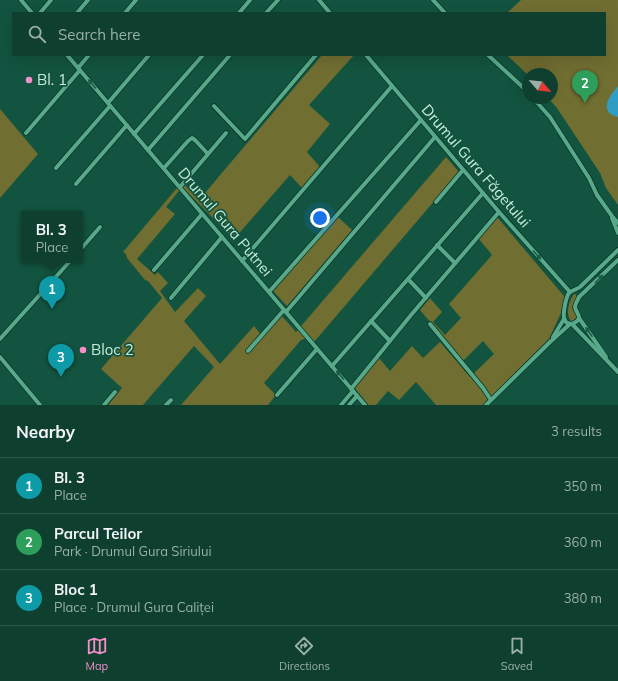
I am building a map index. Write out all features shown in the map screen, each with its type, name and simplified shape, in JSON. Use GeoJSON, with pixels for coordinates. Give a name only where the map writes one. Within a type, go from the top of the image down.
{"type":"FeatureCollection","features":[{"type":"Feature","properties":{"kind":"street"},"geometry":{"type":"LineString","coordinates":[[20,0],[31,12]]}},
{"type":"Feature","properties":{"kind":"street"},"geometry":{"type":"LineString","coordinates":[[41,12],[51,0]]}},
{"type":"Feature","properties":{"kind":"street"},"geometry":{"type":"LineString","coordinates":[[77,12],[88,0]]}},
{"type":"Feature","properties":{"kind":"street"},"geometry":{"type":"LineString","coordinates":[[126,12],[136,0]]}},
{"type":"Feature","properties":{"kind":"street"},"geometry":{"type":"LineString","coordinates":[[240,12],[250,0]]}},
{"type":"Feature","properties":{"kind":"street"},"geometry":{"type":"LineString","coordinates":[[267,12],[278,0]]}},
{"type":"Feature","properties":{"kind":"street"},"geometry":{"type":"LineString","coordinates":[[319,0],[329,12]]}},
{"type":"Feature","properties":{"kind":"street"},"geometry":{"type":"LineString","coordinates":[[433,0],[445,12]]}},
{"type":"Feature","properties":{"kind":"street","name":"Drumul Gura Putnei"},"geometry":{"type":"LineString","coordinates":[[68,56],[365,405]]}},
{"type":"Feature","properties":{"kind":"street"},"geometry":{"type":"LineString","coordinates":[[26,133],[88,56]]}},
{"type":"Feature","properties":{"kind":"street"},"geometry":{"type":"LineString","coordinates":[[56,168],[148,56]]}},
{"type":"Feature","properties":{"kind":"street"},"geometry":{"type":"LineString","coordinates":[[134,134],[202,56]]}},
{"type":"Feature","properties":{"kind":"street"},"geometry":{"type":"LineString","coordinates":[[148,150],[229,56]]}},
{"type":"Feature","properties":{"kind":"street"},"geometry":{"type":"LineString","coordinates":[[214,106],[245,139],[315,56]]}},
{"type":"Feature","properties":{"kind":"street","name":"Drumul Gura Făgetului"},"geometry":{"type":"LineString","coordinates":[[367,56],[499,212],[570,292]]}},
{"type":"Feature","properties":{"kind":"street"},"geometry":{"type":"LineString","coordinates":[[489,56],[522,86]]}},
{"type":"Feature","properties":{"kind":"street"},"geometry":{"type":"LineString","coordinates":[[242,261],[392,86]]}},
{"type":"Feature","properties":{"kind":"street"},"geometry":{"type":"LineString","coordinates":[[538,104],[550,117],[589,178],[597,195],[618,223]]}},
{"type":"Feature","properties":{"kind":"street"},"geometry":{"type":"LineString","coordinates":[[269,292],[420,120]]}},
{"type":"Feature","properties":{"kind":"street"},"geometry":{"type":"LineString","coordinates":[[76,184],[127,125]]}},
{"type":"Feature","properties":{"kind":"street"},"geometry":{"type":"LineString","coordinates":[[180,187],[226,133]]}},
{"type":"Feature","properties":{"kind":"street"},"geometry":{"type":"LineString","coordinates":[[248,351],[285,311],[435,137]]}},
{"type":"Feature","properties":{"kind":"street"},"geometry":{"type":"LineString","coordinates":[[164,168],[192,138],[208,154]]}},
{"type":"Feature","properties":{"kind":"street"},"geometry":{"type":"LineString","coordinates":[[436,202],[464,170]]}},
{"type":"Feature","properties":{"kind":"street"},"geometry":{"type":"LineString","coordinates":[[332,366],[483,193]]}},
{"type":"Feature","properties":{"kind":"street"},"geometry":{"type":"LineString","coordinates":[[341,405],[390,341],[499,212]]}},
{"type":"Feature","properties":{"kind":"street"},"geometry":{"type":"LineString","coordinates":[[154,270],[202,214]]}},
{"type":"Feature","properties":{"kind":"street"},"geometry":{"type":"LineString","coordinates":[[612,216],[618,233]]}},
{"type":"Feature","properties":{"kind":"street"},"geometry":{"type":"LineString","coordinates":[[83,247],[100,227]]}},
{"type":"Feature","properties":{"kind":"street"},"geometry":{"type":"LineString","coordinates":[[171,298],[222,237]]}},
{"type":"Feature","properties":{"kind":"street"},"geometry":{"type":"LineString","coordinates":[[437,245],[455,263]]}},
{"type":"Feature","properties":{"kind":"street"},"geometry":{"type":"LineString","coordinates":[[550,342],[564,319],[566,303],[571,290],[575,290],[618,250]]}},
{"type":"Feature","properties":{"kind":"street"},"geometry":{"type":"LineString","coordinates":[[616,371],[579,318],[575,308],[579,298],[618,260]]}},
{"type":"Feature","properties":{"kind":"street"},"geometry":{"type":"LineString","coordinates":[[0,339],[68,263]]}},
{"type":"Feature","properties":{"kind":"street"},"geometry":{"type":"LineString","coordinates":[[408,279],[426,298]]}},
{"type":"Feature","properties":{"kind":"street"},"geometry":{"type":"LineString","coordinates":[[575,290],[579,294],[579,298]]}},
{"type":"Feature","properties":{"kind":"street"},"geometry":{"type":"LineString","coordinates":[[486,405],[550,342],[579,318]]}},
{"type":"Feature","properties":{"kind":"street"},"geometry":{"type":"LineString","coordinates":[[564,319],[566,322],[571,324],[616,371]]}},
{"type":"Feature","properties":{"kind":"street"},"geometry":{"type":"LineString","coordinates":[[371,321],[390,341]]}},
{"type":"Feature","properties":{"kind":"street"},"geometry":{"type":"LineString","coordinates":[[430,324],[483,388],[491,400]]}},
{"type":"Feature","properties":{"kind":"street"},"geometry":{"type":"LineString","coordinates":[[277,395],[317,349]]}},
{"type":"Feature","properties":{"kind":"street"},"geometry":{"type":"LineString","coordinates":[[0,357],[40,405]]}},
{"type":"Feature","properties":{"kind":"street"},"geometry":{"type":"LineString","coordinates":[[104,405],[115,392]]}},
{"type":"Feature","properties":{"kind":"street"},"geometry":{"type":"LineString","coordinates":[[350,405],[357,396]]}},
{"type":"Feature","properties":{"kind":"street"},"geometry":{"type":"LineString","coordinates":[[166,405],[171,400]]}},
{"type":"Feature","properties":{"kind":"shaded area"},"geometry":{"type":"Polygon","coordinates":[[[521,0],[618,0],[618,205],[606,188],[600,173],[553,104],[558,104],[558,68],[522,68],[522,69],[508,56],[606,56],[606,12],[508,12],[521,0]]]}},
{"type":"Feature","properties":{"kind":"shaded area"},"geometry":{"type":"Polygon","coordinates":[[[321,56],[353,56],[309,105],[330,124],[307,152],[320,167],[302,188],[290,175],[234,239],[182,187],[166,207],[175,214],[137,259],[155,275],[158,272],[168,283],[160,291],[175,312],[198,288],[206,296],[184,321],[220,364],[254,326],[262,336],[281,315],[296,332],[446,157],[459,172],[314,342],[310,337],[301,340],[264,383],[276,395],[268,405],[181,405],[214,367],[194,346],[143,405],[108,405],[122,388],[101,369],[162,298],[148,281],[145,280],[123,252],[182,182],[199,200],[321,56]]]}},
{"type":"Feature","properties":{"kind":"shaded area"},"geometry":{"type":"Polygon","coordinates":[[[0,109],[38,154],[0,198],[0,109]]]}},
{"type":"Feature","properties":{"kind":"shaded area"},"geometry":{"type":"Polygon","coordinates":[[[338,217],[352,230],[287,306],[273,291],[338,217]]]}},
{"type":"Feature","properties":{"kind":"shaded area"},"geometry":{"type":"Polygon","coordinates":[[[497,217],[564,296],[561,313],[549,339],[483,405],[436,405],[416,382],[399,400],[388,391],[376,405],[368,405],[354,387],[379,358],[390,371],[412,346],[423,358],[440,342],[470,377],[494,354],[483,341],[463,361],[420,310],[430,298],[442,312],[433,322],[445,335],[461,318],[449,304],[492,255],[479,239],[497,217]]]}},
{"type":"Feature","properties":{"kind":"shaded area"},"geometry":{"type":"Polygon","coordinates":[[[574,294],[577,296],[574,304],[577,315],[573,321],[571,321],[568,315],[568,308],[574,294]]]}},
{"type":"Feature","properties":{"kind":"water"},"geometry":{"type":"Polygon","coordinates":[[[618,86],[618,117],[612,115],[608,111],[607,103],[611,94],[618,86]]]}},
{"type":"Feature","properties":{"kind":"place","name":"Bl. 1"},"geometry":{"type":"Point","coordinates":[29,80]}},
{"type":"Feature","properties":{"kind":"place","name":"Parcul Teilor"},"geometry":{"type":"Point","coordinates":[585,103]}},
{"type":"Feature","properties":{"kind":"place","name":"Bl. 3"},"geometry":{"type":"Point","coordinates":[52,309]}},
{"type":"Feature","properties":{"kind":"place","name":"Bloc 2"},"geometry":{"type":"Point","coordinates":[83,350]}},
{"type":"Feature","properties":{"kind":"place","name":"Bloc 1"},"geometry":{"type":"Point","coordinates":[61,377]}}]}
